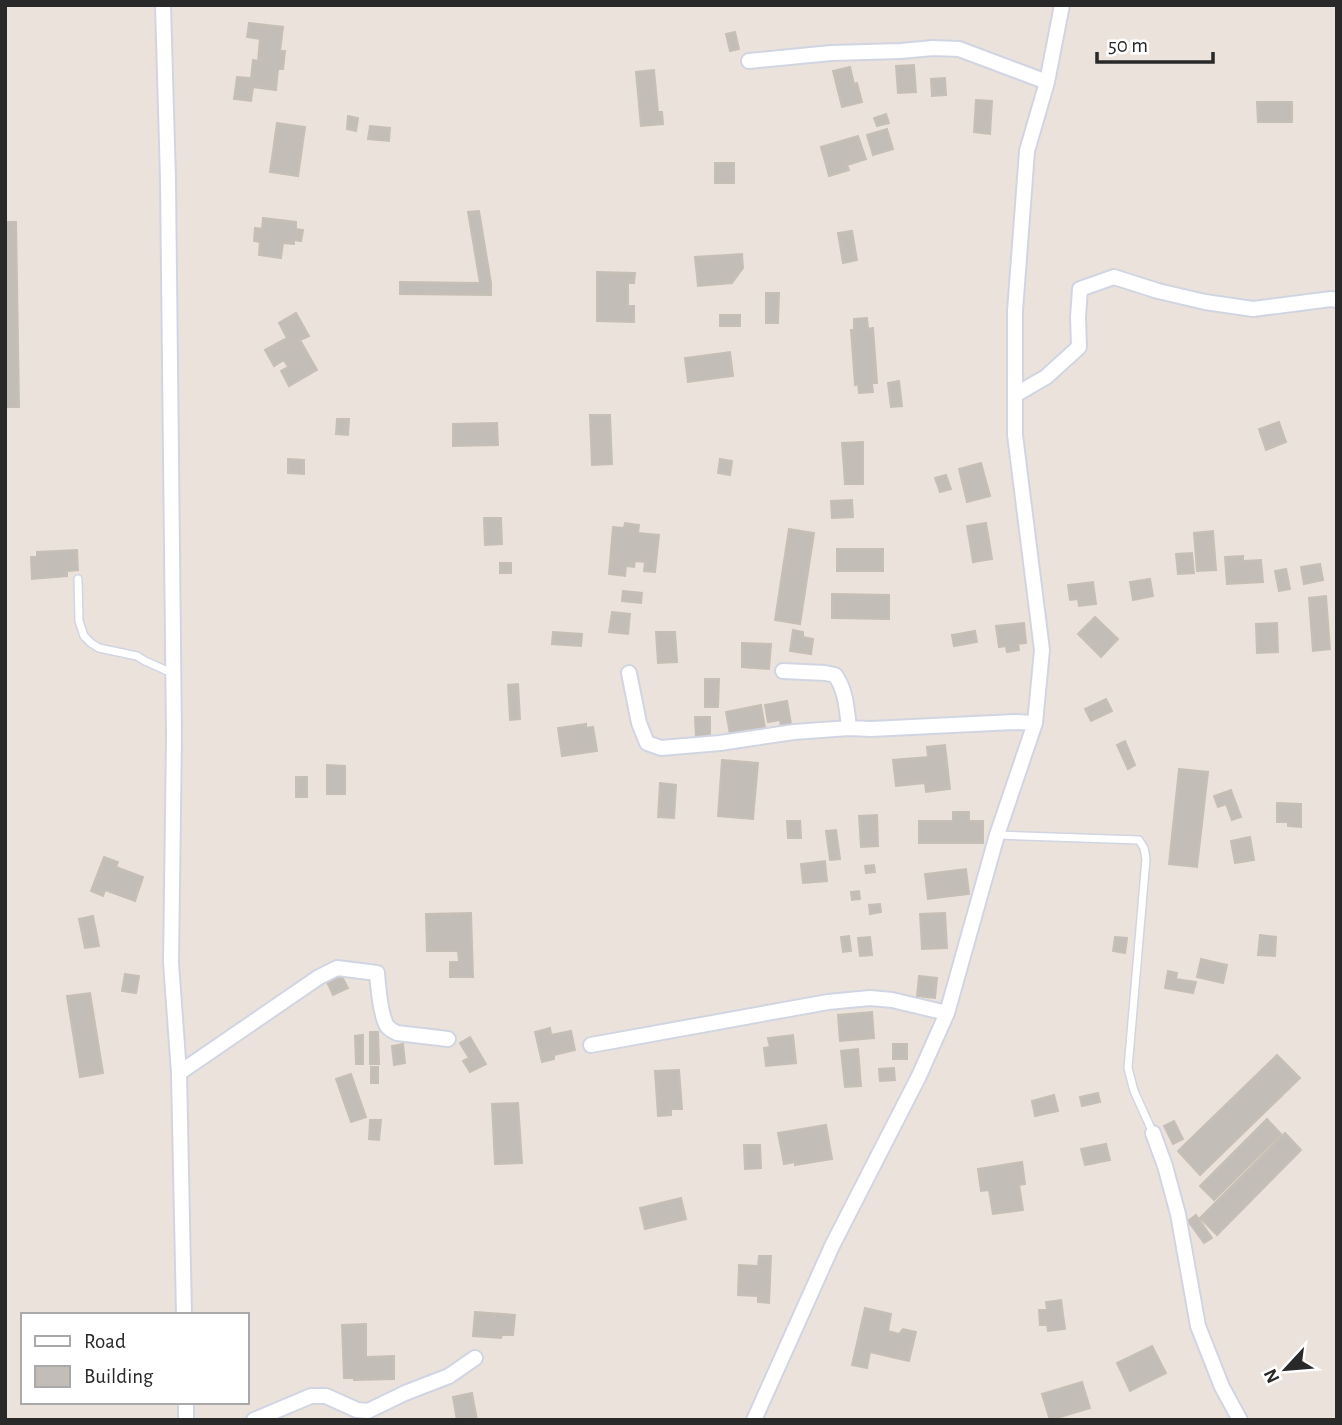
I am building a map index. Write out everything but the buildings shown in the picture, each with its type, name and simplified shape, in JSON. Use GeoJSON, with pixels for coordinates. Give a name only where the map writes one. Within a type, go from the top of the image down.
{"type":"FeatureCollection","features":[{"type":"Feature","properties":{"kind":"street"},"geometry":{"type":"LineString","coordinates":[[163,5],[168,180],[174,736],[171,962],[179,1073],[184,1313]]}},
{"type":"Feature","properties":{"kind":"street"},"geometry":{"type":"LineString","coordinates":[[754,1420],[832,1246],[919,1076],[947,1013],[997,835],[1035,723],[1042,650],[1015,435],[1015,311],[1027,151],[1047,82],[1062,5]]}},
{"type":"Feature","properties":{"kind":"street"},"geometry":{"type":"LineString","coordinates":[[749,61],[831,53],[959,49],[1047,82]]}},
{"type":"Feature","properties":{"kind":"street"},"geometry":{"type":"LineString","coordinates":[[1015,395],[1046,377],[1079,347],[1080,289],[1114,277],[1205,302],[1253,309],[1337,300]]}},
{"type":"Feature","properties":{"kind":"street"},"geometry":{"type":"LineString","coordinates":[[783,671],[835,675],[844,692],[849,728]]}},
{"type":"Feature","properties":{"kind":"street"},"geometry":{"type":"LineString","coordinates":[[629,673],[639,723],[647,743],[661,748],[849,728],[1035,723]]}},
{"type":"Feature","properties":{"kind":"street"},"geometry":{"type":"LineString","coordinates":[[179,1073],[319,976],[337,968],[377,973],[380,1001],[387,1026],[392,1030],[397,1033],[448,1039]]}},
{"type":"Feature","properties":{"kind":"street"},"geometry":{"type":"LineString","coordinates":[[591,1045],[828,1002],[870,998],[892,1000],[947,1013]]}},
{"type":"Feature","properties":{"kind":"street"},"geometry":{"type":"LineString","coordinates":[[1153,1133],[1166,1166],[1178,1214],[1198,1326],[1222,1387],[1240,1420]]}},
{"type":"Feature","properties":{"kind":"street"},"geometry":{"type":"LineString","coordinates":[[254,1420],[311,1396],[326,1396],[358,1410],[368,1410],[449,1376],[475,1358]]}},
{"type":"Feature","properties":{"kind":"lane"},"geometry":{"type":"LineString","coordinates":[[78,579],[79,621],[84,636],[91,643],[99,648],[137,656],[172,673]]}},
{"type":"Feature","properties":{"kind":"lane"},"geometry":{"type":"LineString","coordinates":[[997,835],[1139,840],[1144,848],[1146,859],[1128,1068],[1134,1091],[1153,1133]]}}]}
